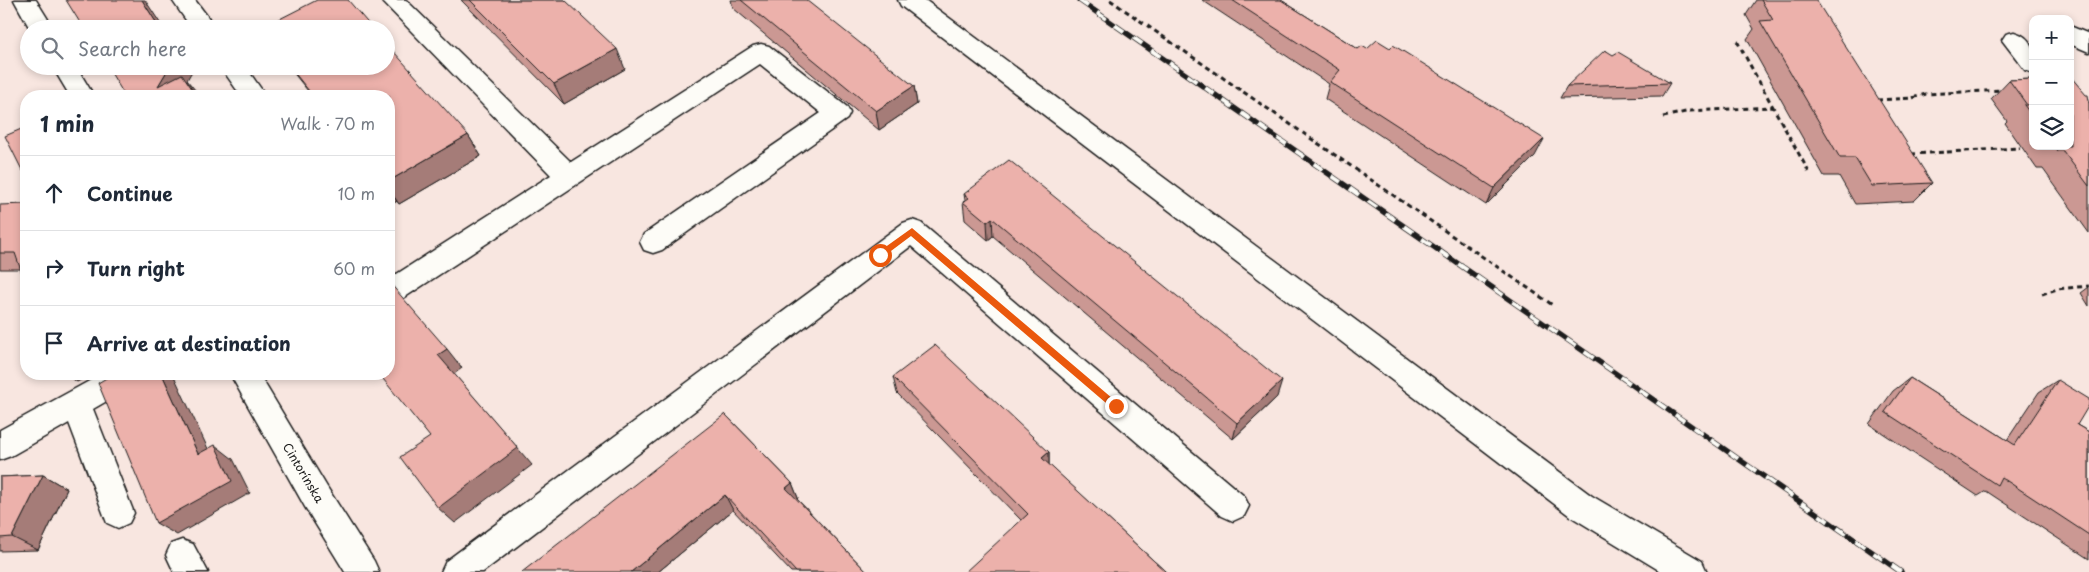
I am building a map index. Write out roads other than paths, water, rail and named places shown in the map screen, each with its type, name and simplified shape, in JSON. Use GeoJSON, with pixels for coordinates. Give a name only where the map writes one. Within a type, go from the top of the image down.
{"type":"FeatureCollection","features":[{"type":"Feature","properties":{"kind":"street"},"geometry":{"type":"LineString","coordinates":[[25,0],[37,20]]}},
{"type":"Feature","properties":{"kind":"street"},"geometry":{"type":"LineString","coordinates":[[183,0],[197,20]]}},
{"type":"Feature","properties":{"kind":"street"},"geometry":{"type":"LineString","coordinates":[[392,0],[569,177]]}},
{"type":"Feature","properties":{"kind":"street"},"geometry":{"type":"LineString","coordinates":[[909,0],[1581,506],[1691,572]]}},
{"type":"Feature","properties":{"kind":"street"},"geometry":{"type":"LineString","coordinates":[[2074,36],[2089,44]]}},
{"type":"Feature","properties":{"kind":"street"},"geometry":{"type":"LineString","coordinates":[[2014,40],[2030,60]]}},
{"type":"Feature","properties":{"kind":"street"},"geometry":{"type":"LineString","coordinates":[[395,289],[761,52],[838,113],[653,242]]}},
{"type":"Feature","properties":{"kind":"street"},"geometry":{"type":"LineString","coordinates":[[69,75],[78,90]]}},
{"type":"Feature","properties":{"kind":"street"},"geometry":{"type":"LineString","coordinates":[[239,75],[250,90]]}},
{"type":"Feature","properties":{"kind":"street"},"geometry":{"type":"LineString","coordinates":[[457,572],[912,231],[1233,506]]}},
{"type":"Feature","properties":{"kind":"street"},"geometry":{"type":"LineString","coordinates":[[0,446],[117,380]]}},
{"type":"Feature","properties":{"kind":"street","name":"Cintorínska"},"geometry":{"type":"LineString","coordinates":[[254,380],[363,572]]}},
{"type":"Feature","properties":{"kind":"street"},"geometry":{"type":"LineString","coordinates":[[76,403],[118,513]]}},
{"type":"Feature","properties":{"kind":"railway"},"geometry":{"type":"LineString","coordinates":[[1079,0],[1901,572]]}}]}
